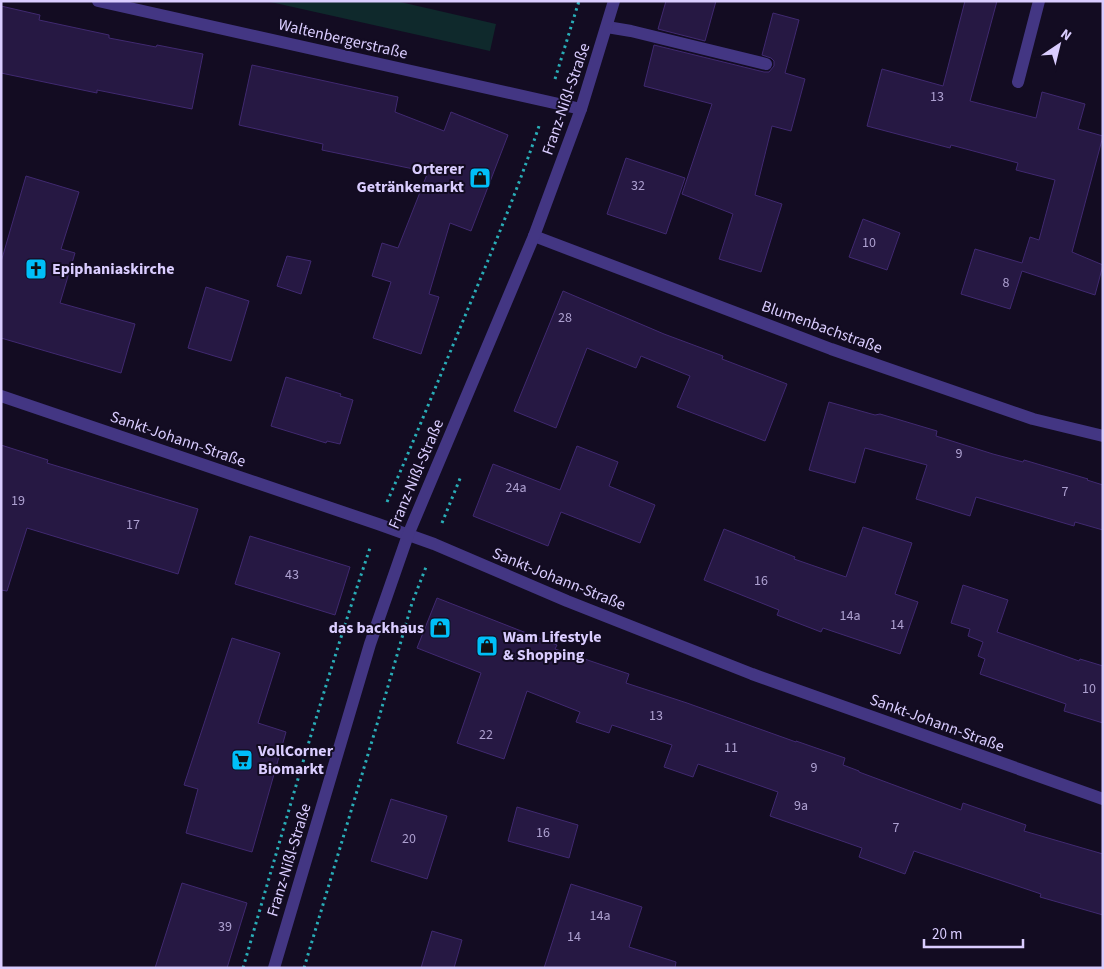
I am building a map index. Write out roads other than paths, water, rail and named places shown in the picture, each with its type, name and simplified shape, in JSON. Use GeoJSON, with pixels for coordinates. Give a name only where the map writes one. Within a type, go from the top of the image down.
{"type":"FeatureCollection","features":[{"type":"Feature","properties":{"kind":"street","name":"Waltenbergerstraße"},"geometry":{"type":"LineString","coordinates":[[98,1],[581,109]]}},
{"type":"Feature","properties":{"kind":"street","name":"Franz-Nißl-Straße"},"geometry":{"type":"LineString","coordinates":[[274,968],[370,644],[408,535],[534,236],[581,109],[614,1]]}},
{"type":"Feature","properties":{"kind":"street"},"geometry":{"type":"LineString","coordinates":[[1018,82],[1039,1]]}},
{"type":"Feature","properties":{"kind":"street"},"geometry":{"type":"LineString","coordinates":[[607,27],[631,31],[766,64]]}},
{"type":"Feature","properties":{"kind":"street","name":"Blumenbachstraße"},"geometry":{"type":"LineString","coordinates":[[534,236],[831,349],[1033,419],[1103,436]]}},
{"type":"Feature","properties":{"kind":"street","name":"Sankt-Johann-Straße"},"geometry":{"type":"LineString","coordinates":[[1,396],[434,544],[567,601],[752,674],[1103,799]]}},
{"type":"Feature","properties":{"kind":"place","name":"Orterer Getränkemarkt"},"geometry":{"type":"Point","coordinates":[480,178]}},
{"type":"Feature","properties":{"kind":"place","name":"Epiphaniaskirche"},"geometry":{"type":"Point","coordinates":[36,269]}},
{"type":"Feature","properties":{"kind":"place","name":"das backhaus"},"geometry":{"type":"Point","coordinates":[440,628]}},
{"type":"Feature","properties":{"kind":"place","name":"Wam Lifestyle & Shopping"},"geometry":{"type":"Point","coordinates":[487,646]}},
{"type":"Feature","properties":{"kind":"place","name":"VollCorner Biomarkt"},"geometry":{"type":"Point","coordinates":[242,760]}}]}
